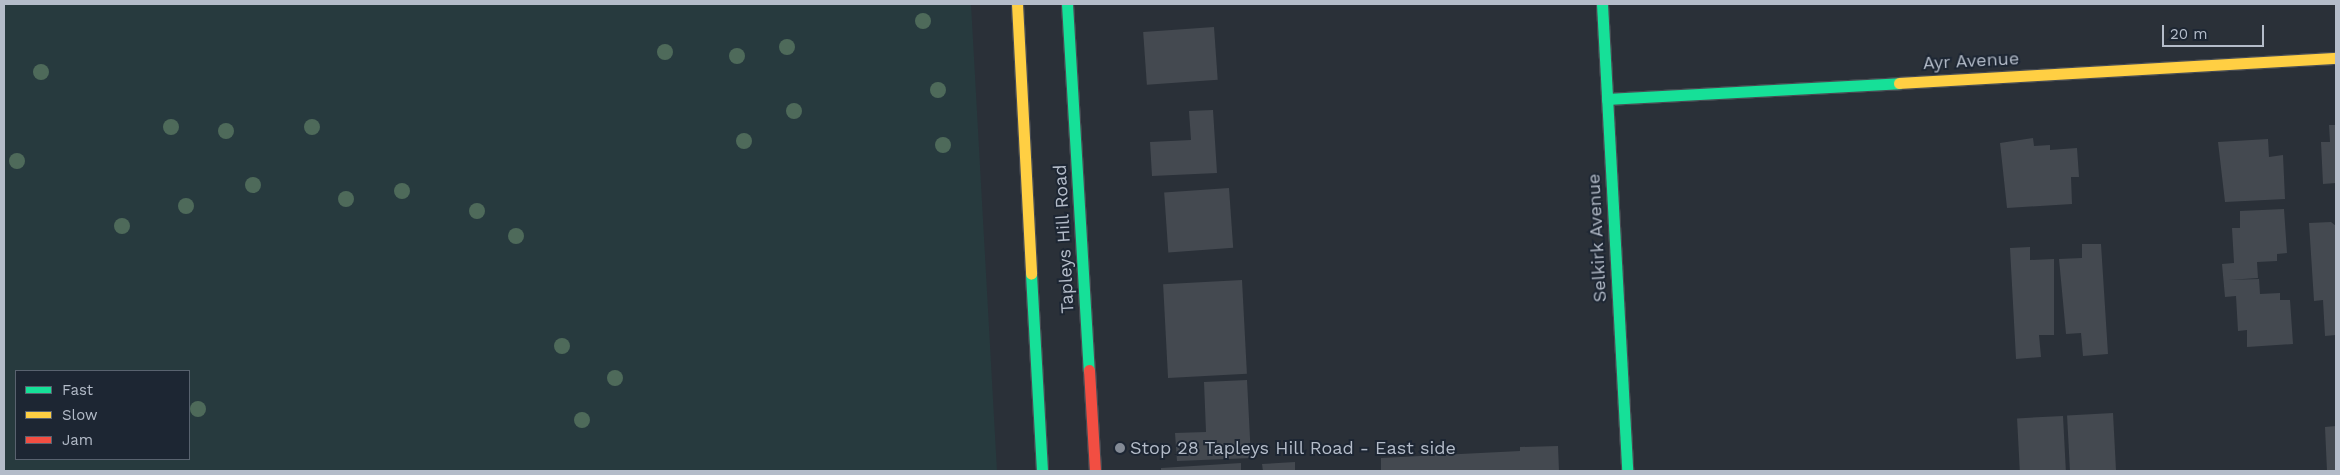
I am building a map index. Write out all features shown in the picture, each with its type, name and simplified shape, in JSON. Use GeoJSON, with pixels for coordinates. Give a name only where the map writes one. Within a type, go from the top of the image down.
{"type":"FeatureCollection","features":[{"type":"Feature","properties":{"kind":"street","name":"Tapleys Hill Road"},"geometry":{"type":"LineString","coordinates":[[1017,4],[1042,471]]}},
{"type":"Feature","properties":{"kind":"street","name":"Tapleys Hill Road"},"geometry":{"type":"LineString","coordinates":[[1067,4],[1095,471]]}},
{"type":"Feature","properties":{"kind":"street","name":"Selkirk Avenue"},"geometry":{"type":"LineString","coordinates":[[1602,4],[1627,471]]}},
{"type":"Feature","properties":{"kind":"street","name":"Ayr Avenue"},"geometry":{"type":"LineString","coordinates":[[1607,99],[2336,58]]}},
{"type":"Feature","properties":{"kind":"green space"},"geometry":{"type":"Polygon","coordinates":[[[4,4],[971,4],[997,471],[4,471],[4,4]]]}},
{"type":"Feature","properties":{"kind":"building"},"geometry":{"type":"Polygon","coordinates":[[[1214,27],[1218,80],[1147,85],[1143,32],[1214,27]]]}},
{"type":"Feature","properties":{"kind":"building"},"geometry":{"type":"Polygon","coordinates":[[[1213,110],[1217,173],[1152,176],[1150,142],[1191,140],[1189,111],[1213,110]]]}},
{"type":"Feature","properties":{"kind":"building"},"geometry":{"type":"Polygon","coordinates":[[[2329,125],[2336,125],[2336,183],[2323,184],[2321,142],[2330,142],[2329,125]]]}},
{"type":"Feature","properties":{"kind":"building"},"geometry":{"type":"Polygon","coordinates":[[[2033,138],[2034,146],[2050,145],[2050,150],[2077,148],[2079,177],[2071,177],[2072,204],[2007,208],[2000,143],[2033,138]]]}},
{"type":"Feature","properties":{"kind":"building"},"geometry":{"type":"Polygon","coordinates":[[[2268,139],[2269,157],[2283,155],[2285,199],[2225,202],[2218,142],[2268,139]]]}},
{"type":"Feature","properties":{"kind":"building"},"geometry":{"type":"Polygon","coordinates":[[[1229,188],[1233,248],[1168,252],[1164,193],[1229,188]]]}},
{"type":"Feature","properties":{"kind":"building"},"geometry":{"type":"Polygon","coordinates":[[[2284,209],[2287,253],[2277,254],[2277,261],[2257,262],[2258,278],[2228,280],[2259,279],[2260,294],[2280,293],[2280,300],[2290,300],[2293,344],[2247,347],[2247,330],[2238,331],[2236,296],[2225,297],[2222,264],[2234,263],[2232,228],[2240,228],[2240,211],[2284,209]]]}},
{"type":"Feature","properties":{"kind":"building"},"geometry":{"type":"Polygon","coordinates":[[[2331,222],[2336,226],[2336,335],[2325,336],[2323,300],[2314,301],[2309,223],[2331,222]]]}},
{"type":"Feature","properties":{"kind":"building"},"geometry":{"type":"Polygon","coordinates":[[[2082,244],[2101,244],[2108,354],[2083,356],[2081,333],[2066,334],[2059,259],[2082,258],[2082,244]]]}},
{"type":"Feature","properties":{"kind":"building"},"geometry":{"type":"Polygon","coordinates":[[[2030,247],[2030,260],[2054,259],[2054,335],[2039,335],[2041,357],[2016,359],[2010,248],[2030,247]]]}},
{"type":"Feature","properties":{"kind":"building"},"geometry":{"type":"Polygon","coordinates":[[[1242,280],[1247,374],[1168,378],[1163,284],[1242,280]]]}},
{"type":"Feature","properties":{"kind":"building"},"geometry":{"type":"Polygon","coordinates":[[[1247,380],[1251,458],[1177,461],[1175,433],[1206,432],[1204,382],[1247,380]]]}},
{"type":"Feature","properties":{"kind":"building"},"geometry":{"type":"Polygon","coordinates":[[[2113,413],[2116,471],[2070,471],[2067,415],[2113,413]]]}},
{"type":"Feature","properties":{"kind":"building"},"geometry":{"type":"Polygon","coordinates":[[[2063,416],[2066,471],[2020,471],[2017,418],[2063,416]]]}},
{"type":"Feature","properties":{"kind":"building"},"geometry":{"type":"Polygon","coordinates":[[[2336,426],[2336,471],[2327,471],[2325,427],[2336,426]]]}},
{"type":"Feature","properties":{"kind":"building"},"geometry":{"type":"Polygon","coordinates":[[[1558,446],[1559,471],[1381,471],[1381,458],[1520,451],[1520,447],[1558,446]]]}},
{"type":"Feature","properties":{"kind":"building"},"geometry":{"type":"Polygon","coordinates":[[[1295,462],[1295,471],[1263,471],[1262,464],[1295,462]]]}},
{"type":"Feature","properties":{"kind":"building"},"geometry":{"type":"Polygon","coordinates":[[[1241,463],[1241,471],[1161,471],[1161,468],[1241,463]]]}},
{"type":"Feature","properties":{"kind":"traffic: fast"},"geometry":{"type":"LineString","coordinates":[[1067,4],[1089,370]]}},
{"type":"Feature","properties":{"kind":"traffic: fast"},"geometry":{"type":"LineString","coordinates":[[1602,4],[1627,471]]}},
{"type":"Feature","properties":{"kind":"traffic: fast"},"geometry":{"type":"LineString","coordinates":[[1607,99],[1899,83]]}},
{"type":"Feature","properties":{"kind":"traffic: fast"},"geometry":{"type":"LineString","coordinates":[[1031,274],[1042,471]]}},
{"type":"Feature","properties":{"kind":"traffic: slow"},"geometry":{"type":"LineString","coordinates":[[1017,4],[1031,274]]}},
{"type":"Feature","properties":{"kind":"traffic: slow"},"geometry":{"type":"LineString","coordinates":[[1899,83],[2336,58]]}},
{"type":"Feature","properties":{"kind":"traffic: jam"},"geometry":{"type":"LineString","coordinates":[[1089,370],[1095,471]]}},
{"type":"Feature","properties":{"kind":"place","name":"Stop 28 Tapleys Hill Road - East side"},"geometry":{"type":"Point","coordinates":[1120,448]}}]}
